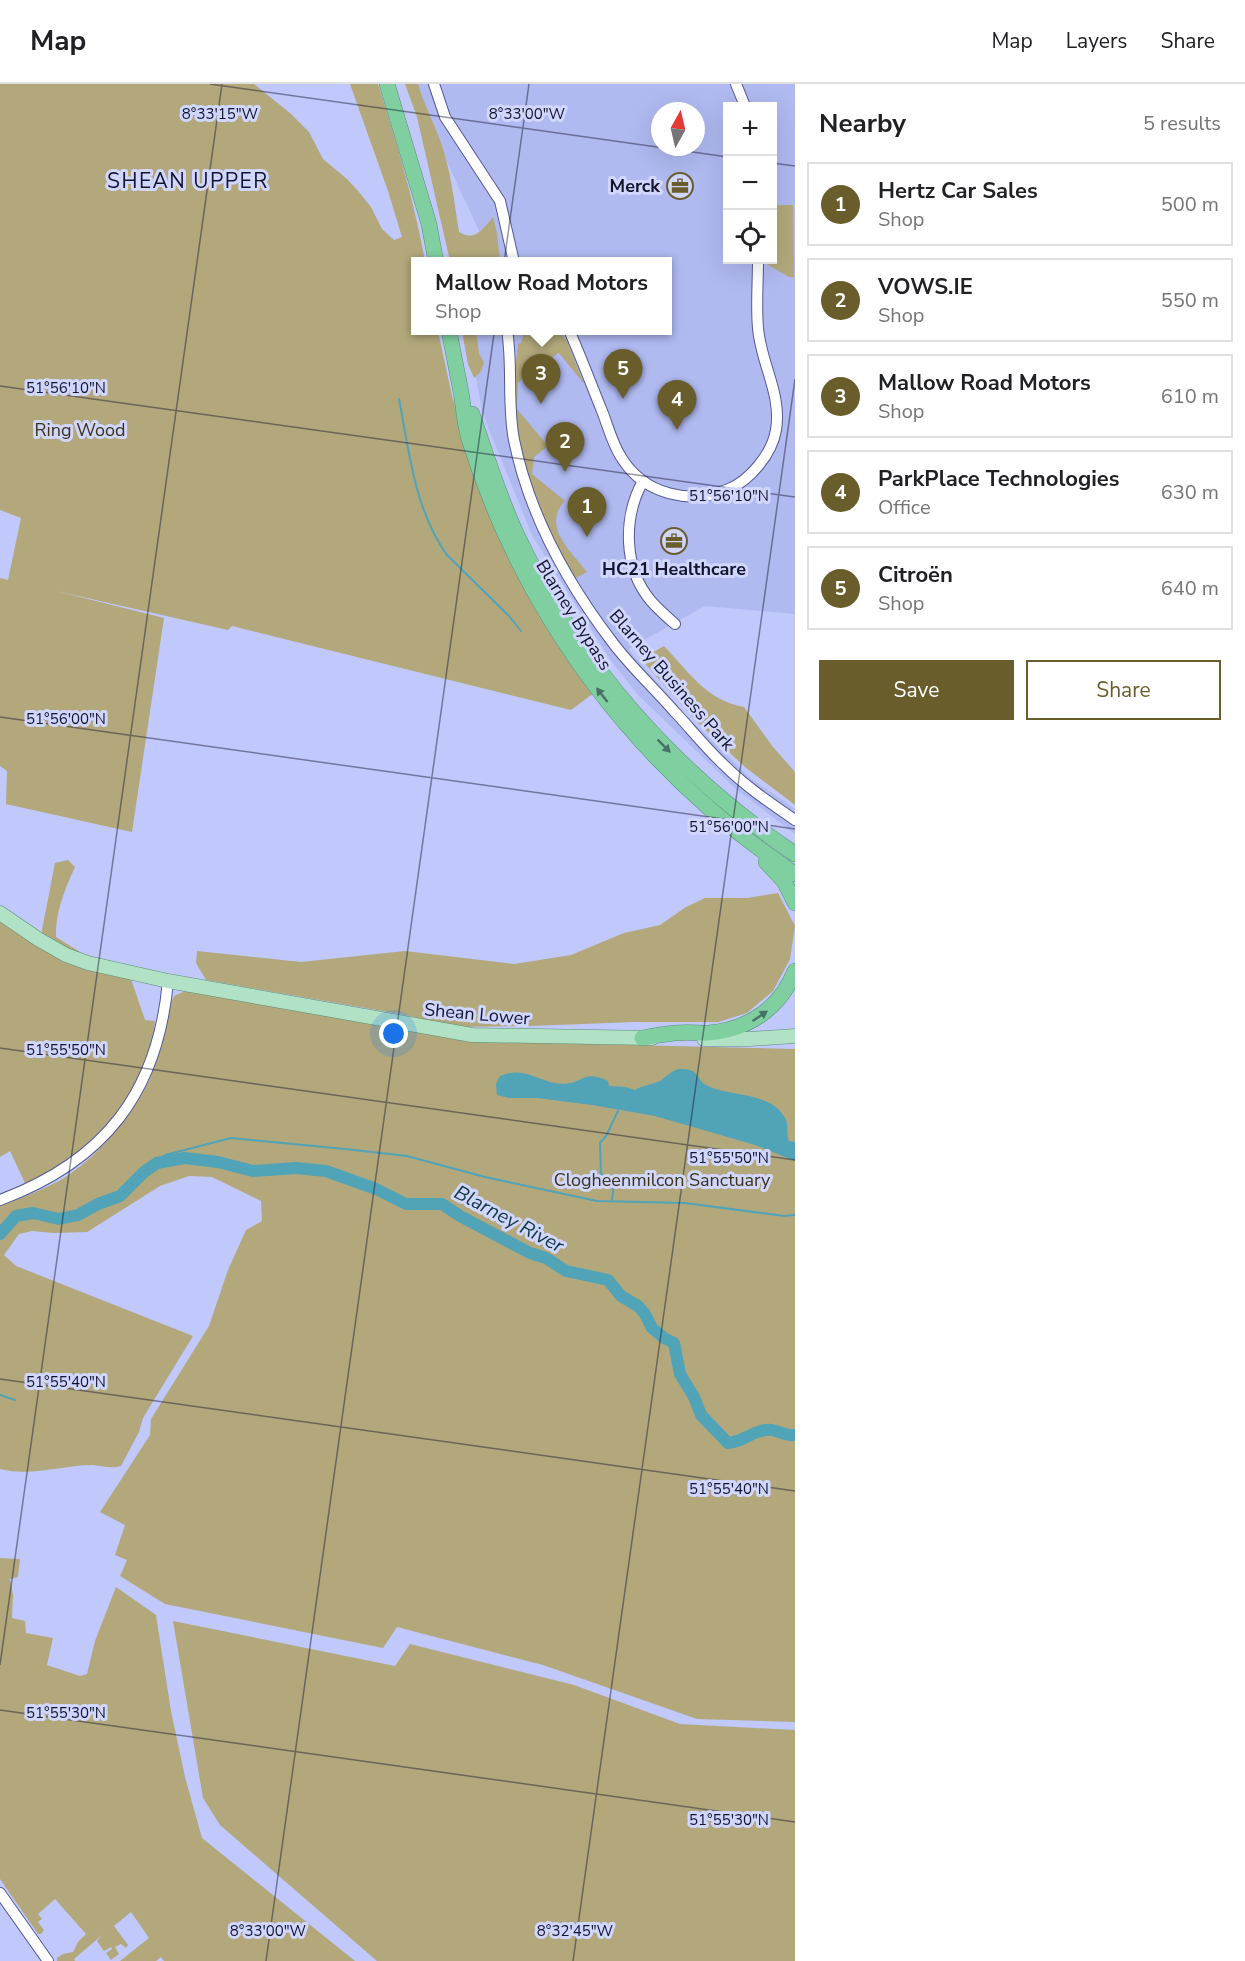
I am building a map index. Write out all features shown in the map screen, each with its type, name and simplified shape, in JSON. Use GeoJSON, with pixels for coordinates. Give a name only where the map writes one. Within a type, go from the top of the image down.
{"type":"FeatureCollection","features":[{"type":"Feature","properties":{"kind":"highway"},"geometry":{"type":"LineString","coordinates":[[387,84],[429,224],[435,257]]}},
{"type":"Feature","properties":{"kind":"highway"},"geometry":{"type":"LineString","coordinates":[[398,84],[415,145],[411,164]]}},
{"type":"Feature","properties":{"kind":"highway","name":"Blarney Bypass"},"geometry":{"type":"LineString","coordinates":[[450,335],[469,440],[493,509],[528,580],[572,656],[597,690],[640,740],[695,797],[795,874]]}},
{"type":"Feature","properties":{"kind":"highway","name":"Blarney Bypass"},"geometry":{"type":"LineString","coordinates":[[458,372],[510,520],[531,564],[583,649],[630,710],[696,777],[734,810],[795,854]]}},
{"type":"Feature","properties":{"kind":"highway"},"geometry":{"type":"LineString","coordinates":[[695,797],[771,866],[784,881],[795,903]]}},
{"type":"Feature","properties":{"kind":"highway"},"geometry":{"type":"LineString","coordinates":[[642,1038],[676,1033],[717,1032],[742,1026],[770,1008],[783,994],[795,972]]}},
{"type":"Feature","properties":{"kind":"main road","name":"Shean Lower"},"geometry":{"type":"LineString","coordinates":[[0,913],[38,939],[88,963],[168,981],[472,1035],[750,1039],[795,1042]]}},
{"type":"Feature","properties":{"kind":"main road","name":"Shean Lower"},"geometry":{"type":"LineString","coordinates":[[750,1039],[795,1036]]}},
{"type":"Feature","properties":{"kind":"street"},"geometry":{"type":"LineString","coordinates":[[434,84],[440,106],[450,126],[500,201],[512,257]]}},
{"type":"Feature","properties":{"kind":"street"},"geometry":{"type":"LineString","coordinates":[[736,84],[743,102]]}},
{"type":"Feature","properties":{"kind":"street"},"geometry":{"type":"LineString","coordinates":[[571,335],[620,456],[631,470],[643,481],[662,492],[702,497],[713,495],[735,486],[754,471],[767,453],[776,432],[777,402],[758,329],[758,264]]}},
{"type":"Feature","properties":{"kind":"street","name":"Blarney Business Park"},"geometry":{"type":"LineString","coordinates":[[508,335],[510,403],[516,449],[538,518],[572,585],[613,644],[723,764],[762,798],[795,820]]}},
{"type":"Feature","properties":{"kind":"street"},"geometry":{"type":"LineString","coordinates":[[510,348],[514,335]]}},
{"type":"Feature","properties":{"kind":"street"},"geometry":{"type":"LineString","coordinates":[[643,481],[633,500],[630,512],[630,549],[635,569],[650,600],[675,624]]}},
{"type":"Feature","properties":{"kind":"street"},"geometry":{"type":"LineString","coordinates":[[0,1200],[46,1180],[68,1167],[87,1153],[117,1121],[138,1090],[153,1058],[168,981]]}},
{"type":"Feature","properties":{"kind":"street"},"geometry":{"type":"LineString","coordinates":[[0,1893],[48,1961]]}},
{"type":"Feature","properties":{"kind":"shaded area"},"geometry":{"type":"Polygon","coordinates":[[[411,84],[795,84],[795,614],[705,606],[628,649],[687,716],[749,777],[795,809],[795,834],[736,789],[638,695],[610,659],[532,535],[483,415],[472,357],[472,335],[672,335],[672,257],[491,257],[411,84]]]}},
{"type":"Feature","properties":{"kind":"shaded area"},"geometry":{"type":"Polygon","coordinates":[[[678,1069],[691,1070],[708,1086],[761,1099],[779,1110],[786,1120],[789,1141],[795,1142],[795,1161],[755,1145],[655,1116],[592,1105],[497,1095],[496,1084],[499,1077],[516,1072],[563,1084],[593,1076],[608,1081],[609,1086],[635,1090],[660,1081],[678,1069]]]}},
{"type":"Feature","properties":{"kind":"green space","name":"Ring Wood"},"geometry":{"type":"Polygon","coordinates":[[[0,84],[254,84],[290,113],[309,132],[323,159],[359,192],[371,207],[382,229],[394,240],[402,237],[350,84],[378,84],[416,216],[424,257],[411,257],[411,335],[439,335],[452,396],[472,461],[594,693],[571,710],[232,626],[228,630],[56,591],[164,618],[132,832],[6,804],[7,771],[0,766],[0,578],[8,580],[21,518],[0,510],[0,84]]]}},
{"type":"Feature","properties":{"kind":"green space"},"geometry":{"type":"Polygon","coordinates":[[[405,84],[418,84],[440,140],[450,174],[459,232],[474,235],[482,230],[493,217],[500,257],[449,257],[417,117],[405,84]]]}},
{"type":"Feature","properties":{"kind":"green space"},"geometry":{"type":"Polygon","coordinates":[[[777,205],[793,205],[794,277],[789,277],[767,264],[777,264],[777,205]]]}},
{"type":"Feature","properties":{"kind":"green space"},"geometry":{"type":"Polygon","coordinates":[[[463,335],[477,335],[479,353],[484,363],[480,373],[474,378],[468,364],[463,335]]]}},
{"type":"Feature","properties":{"kind":"green space"},"geometry":{"type":"Polygon","coordinates":[[[523,335],[562,335],[567,341],[584,384],[559,353],[532,370],[518,383],[517,409],[548,446],[534,457],[532,474],[565,501],[558,510],[557,529],[567,547],[587,572],[574,579],[541,511],[519,439],[514,378],[518,344],[521,343],[523,335]]]}},
{"type":"Feature","properties":{"kind":"green space"},"geometry":{"type":"Polygon","coordinates":[[[664,646],[699,684],[719,698],[744,707],[773,747],[795,772],[795,805],[745,767],[698,723],[641,659],[664,646]]]}},
{"type":"Feature","properties":{"kind":"green space"},"geometry":{"type":"Polygon","coordinates":[[[68,860],[75,867],[59,910],[56,937],[96,962],[83,959],[41,935],[55,863],[68,860]]]}},
{"type":"Feature","properties":{"kind":"green space"},"geometry":{"type":"Polygon","coordinates":[[[778,893],[795,926],[790,959],[773,991],[747,1013],[718,1022],[457,1027],[405,1015],[206,980],[196,963],[197,951],[301,962],[405,951],[514,964],[571,955],[624,933],[660,925],[686,907],[705,898],[747,898],[778,893]]]}},
{"type":"Feature","properties":{"kind":"green space"},"geometry":{"type":"Polygon","coordinates":[[[0,919],[4,924],[58,955],[131,979],[145,1020],[155,1021],[150,1047],[141,1072],[128,1096],[111,1118],[71,1157],[25,1183],[10,1151],[0,1157],[0,919]]]}},
{"type":"Feature","properties":{"kind":"green space","name":"Clogheenmilcon Sanctuary"},"geometry":{"type":"Polygon","coordinates":[[[198,990],[467,1041],[795,1049],[795,1722],[697,1719],[543,1665],[397,1627],[383,1648],[165,1604],[120,1576],[127,1560],[115,1555],[125,1525],[100,1512],[150,1435],[151,1419],[209,1326],[228,1270],[246,1230],[262,1221],[261,1201],[212,1177],[189,1176],[160,1186],[87,1232],[32,1231],[19,1234],[4,1255],[16,1266],[193,1336],[143,1418],[139,1432],[121,1466],[81,1465],[23,1472],[0,1469],[0,1206],[61,1180],[80,1167],[117,1130],[147,1086],[174,996],[185,991],[198,990]]]}},
{"type":"Feature","properties":{"kind":"green space"},"geometry":{"type":"Polygon","coordinates":[[[0,1558],[20,1559],[18,1577],[10,1579],[13,1595],[12,1618],[25,1621],[26,1633],[53,1638],[47,1665],[80,1676],[87,1674],[95,1641],[116,1587],[156,1615],[171,1711],[185,1777],[202,1838],[355,1961],[164,1961],[161,1957],[156,1961],[120,1961],[149,1938],[131,1912],[114,1926],[128,1945],[126,1948],[121,1944],[115,1947],[119,1954],[111,1960],[106,1953],[112,1949],[111,1947],[104,1951],[97,1941],[102,1935],[74,1959],[75,1961],[57,1961],[57,1958],[63,1954],[73,1952],[78,1942],[86,1934],[55,1899],[38,1914],[42,1919],[38,1922],[44,1930],[38,1934],[0,1879],[0,1558]]]}},
{"type":"Feature","properties":{"kind":"green space"},"geometry":{"type":"Polygon","coordinates":[[[173,1621],[395,1666],[410,1644],[574,1685],[680,1724],[795,1730],[795,1961],[377,1961],[220,1825],[203,1798],[173,1621]]]}},
{"type":"Feature","properties":{"kind":"waterway"},"geometry":{"type":"LineString","coordinates":[[399,399],[420,500],[436,538],[447,555],[509,616],[521,631]]}},
{"type":"Feature","properties":{"kind":"waterway"},"geometry":{"type":"LineString","coordinates":[[612,1200],[614,1182],[601,1174],[600,1143],[618,1111]]}},
{"type":"Feature","properties":{"kind":"waterway"},"geometry":{"type":"LineString","coordinates":[[157,1163],[165,1155],[231,1138],[407,1156],[485,1177],[597,1201],[685,1203],[784,1216],[795,1215]]}},
{"type":"Feature","properties":{"kind":"waterway","name":"Blarney River"},"geometry":{"type":"LineString","coordinates":[[0,1234],[16,1216],[33,1213],[59,1219],[78,1215],[120,1196],[144,1172],[157,1163],[185,1158],[218,1162],[253,1171],[296,1168],[326,1171],[376,1189],[406,1204],[442,1204],[460,1216],[530,1253],[546,1258],[566,1271],[608,1280],[621,1296],[638,1306],[652,1328],[674,1343],[680,1374],[694,1397],[701,1415],[728,1443],[766,1430],[795,1435]]}},
{"type":"Feature","properties":{"kind":"waterway"},"geometry":{"type":"LineString","coordinates":[[0,1395],[15,1400]]}},
{"type":"Feature","properties":{"kind":"place","name":"Merck"},"geometry":{"type":"Point","coordinates":[680,186]}},
{"type":"Feature","properties":{"kind":"place","name":"Citroën"},"geometry":{"type":"Point","coordinates":[623,399]}},
{"type":"Feature","properties":{"kind":"place","name":"Mallow Road Motors"},"geometry":{"type":"Point","coordinates":[541,404]}},
{"type":"Feature","properties":{"kind":"place","name":"ParkPlace Technologies"},"geometry":{"type":"Point","coordinates":[677,430]}},
{"type":"Feature","properties":{"kind":"place","name":"VOWS.IE"},"geometry":{"type":"Point","coordinates":[565,472]}},
{"type":"Feature","properties":{"kind":"place","name":"Hertz Car Sales"},"geometry":{"type":"Point","coordinates":[587,537]}},
{"type":"Feature","properties":{"kind":"place","name":"HC21 Healthcare"},"geometry":{"type":"Point","coordinates":[674,541]}},
{"type":"Feature","properties":{"kind":"district","name":"SHEAN UPPER"},"geometry":{"type":"Point","coordinates":[188,181]}}]}
